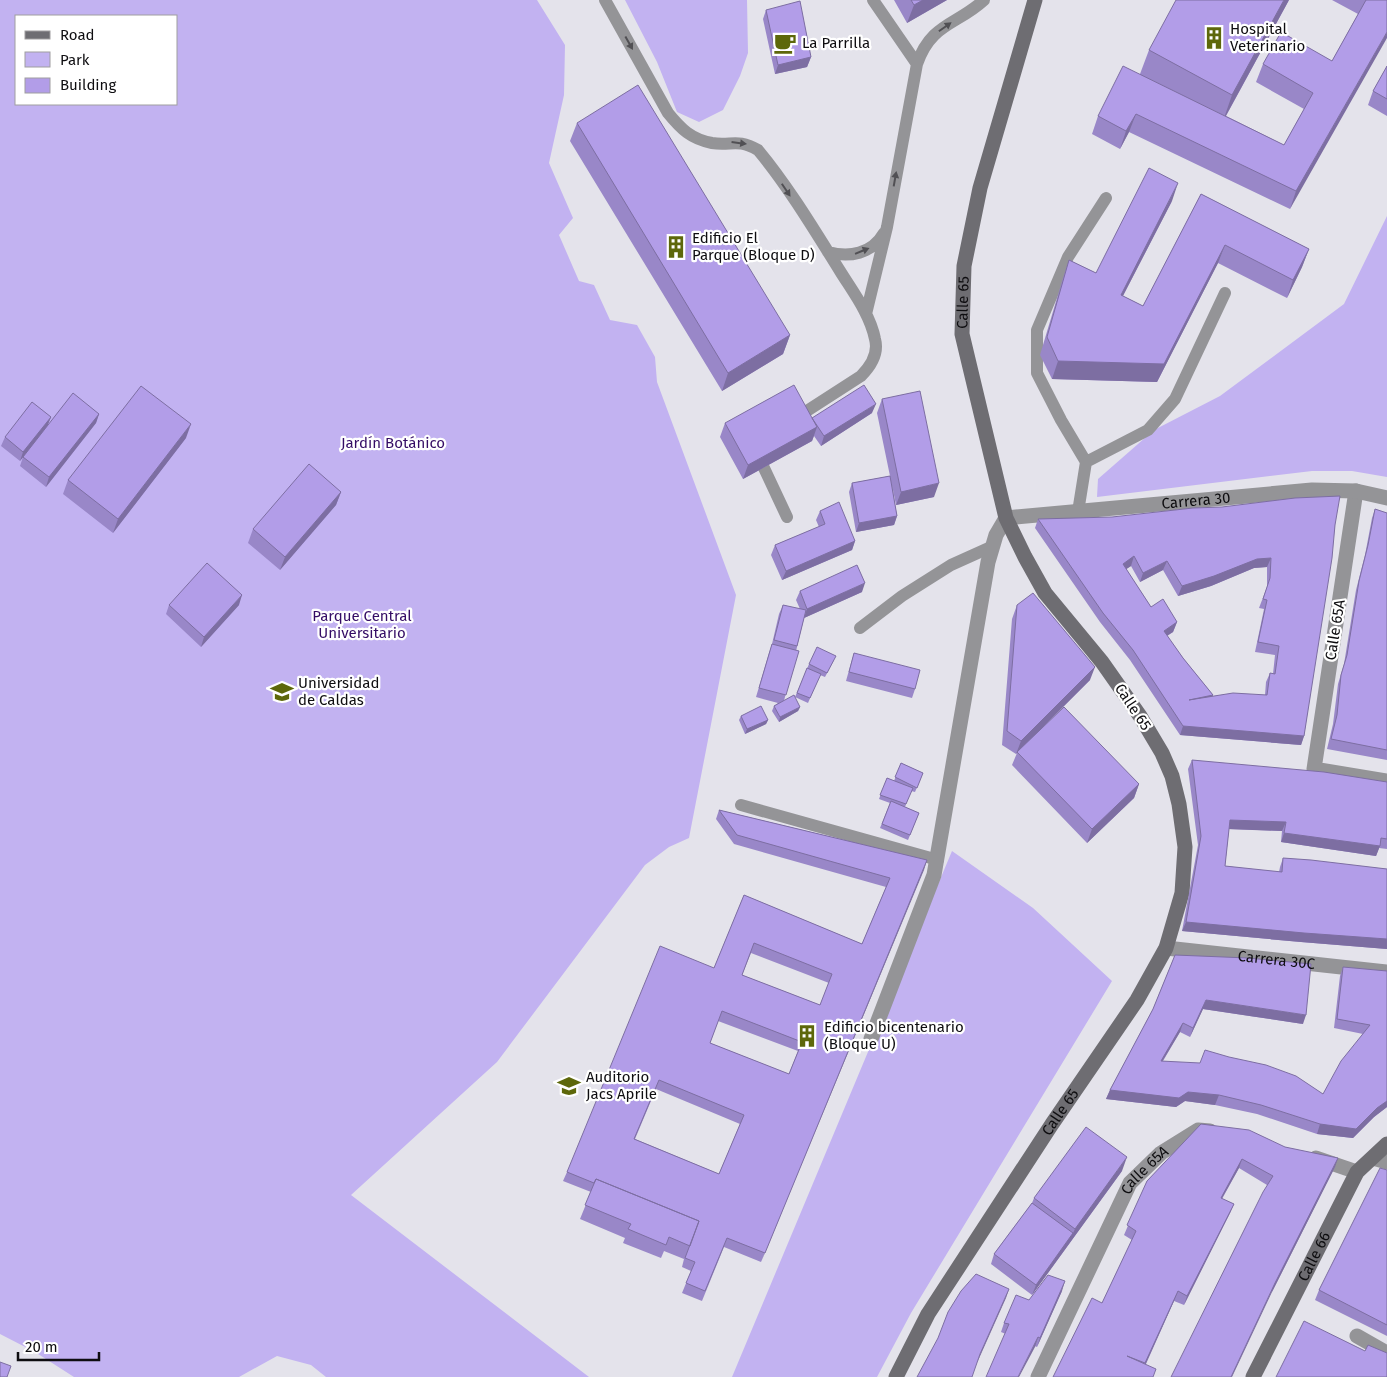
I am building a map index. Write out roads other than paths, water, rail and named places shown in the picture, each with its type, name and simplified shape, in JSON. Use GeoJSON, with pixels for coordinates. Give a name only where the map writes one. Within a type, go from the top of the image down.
{"type":"FeatureCollection","features":[{"type":"Feature","properties":{"kind":"main road","name":"Calle 65"},"geometry":{"type":"LineString","coordinates":[[896,1377],[928,1314],[1052,1124],[1137,1000],[1166,948],[1182,893],[1185,847],[1179,804],[1172,776],[1162,753],[1140,716],[1102,662],[1045,594],[1025,558],[1006,518],[962,334],[964,266],[980,188],[1035,0]]}},
{"type":"Feature","properties":{"kind":"main road","name":"Calle 66"},"geometry":{"type":"LineString","coordinates":[[1253,1377],[1357,1172],[1380,1160],[1387,1144]]}},
{"type":"Feature","properties":{"kind":"street","name":"Carrera 30"},"geometry":{"type":"LineString","coordinates":[[1006,518],[1312,490],[1356,491],[1387,498]]}},
{"type":"Feature","properties":{"kind":"street","name":"Calle 65A"},"geometry":{"type":"LineString","coordinates":[[1356,491],[1314,769],[1387,781]]}},
{"type":"Feature","properties":{"kind":"street"},"geometry":{"type":"LineString","coordinates":[[871,1039],[926,899],[938,860],[988,562],[991,547],[1006,518]]}},
{"type":"Feature","properties":{"kind":"street","name":"Carrera 30C"},"geometry":{"type":"LineString","coordinates":[[1166,948],[1387,972]]}},
{"type":"Feature","properties":{"kind":"street","name":"Calle 65A"},"geometry":{"type":"LineString","coordinates":[[1038,1377],[1130,1182],[1162,1153],[1198,1130],[1222,1131]]}},
{"type":"Feature","properties":{"kind":"street"},"geometry":{"type":"LineString","coordinates":[[1302,1153],[1357,1172]]}},
{"type":"Feature","properties":{"kind":"street"},"geometry":{"type":"LineString","coordinates":[[1357,1336],[1387,1353]]}},
{"type":"Feature","properties":{"kind":"lane"},"geometry":{"type":"LineString","coordinates":[[606,0],[668,113],[681,128],[694,137],[714,143],[733,142],[747,144],[758,150],[828,252],[866,314],[875,339],[876,349],[869,368],[861,376],[799,416]]}},
{"type":"Feature","properties":{"kind":"lane"},"geometry":{"type":"LineString","coordinates":[[873,0],[917,64]]}},
{"type":"Feature","properties":{"kind":"lane"},"geometry":{"type":"LineString","coordinates":[[866,314],[887,227],[921,51],[929,39],[984,0]]}},
{"type":"Feature","properties":{"kind":"lane"},"geometry":{"type":"LineString","coordinates":[[1078,512],[1086,462],[1061,420],[1037,373],[1038,330],[1068,256],[1106,198]]}},
{"type":"Feature","properties":{"kind":"lane"},"geometry":{"type":"LineString","coordinates":[[828,252],[844,255],[862,252],[881,238],[887,227]]}},
{"type":"Feature","properties":{"kind":"lane"},"geometry":{"type":"LineString","coordinates":[[1086,462],[1148,430],[1175,399],[1225,293]]}},
{"type":"Feature","properties":{"kind":"lane"},"geometry":{"type":"LineString","coordinates":[[764,468],[787,517]]}},
{"type":"Feature","properties":{"kind":"lane"},"geometry":{"type":"LineString","coordinates":[[860,628],[902,596],[951,565],[991,547]]}},
{"type":"Feature","properties":{"kind":"lane"},"geometry":{"type":"LineString","coordinates":[[742,805],[938,860]]}},
{"type":"Feature","properties":{"kind":"place","name":"Hospital Veterinario"},"geometry":{"type":"Point","coordinates":[1214,38]}},
{"type":"Feature","properties":{"kind":"place","name":"La Parrilla"},"geometry":{"type":"Point","coordinates":[785,43]}},
{"type":"Feature","properties":{"kind":"place","name":"Edificio El Parque (Bloque D)"},"geometry":{"type":"Point","coordinates":[676,247]}},
{"type":"Feature","properties":{"kind":"place","name":"Universidad de Caldas"},"geometry":{"type":"Point","coordinates":[282,692]}},
{"type":"Feature","properties":{"kind":"place","name":"Edificio bicentenario (Bloque U)"},"geometry":{"type":"Point","coordinates":[807,1036]}},
{"type":"Feature","properties":{"kind":"place","name":"Auditorio Jacs Aprile"},"geometry":{"type":"Point","coordinates":[569,1086]}},
{"type":"Feature","properties":{"kind":"park label","name":"Jardín Botánico"},"geometry":{"type":"Point","coordinates":[393,443]}},
{"type":"Feature","properties":{"kind":"park label","name":"Parque Central Universitario"},"geometry":{"type":"Point","coordinates":[362,624]}}]}
